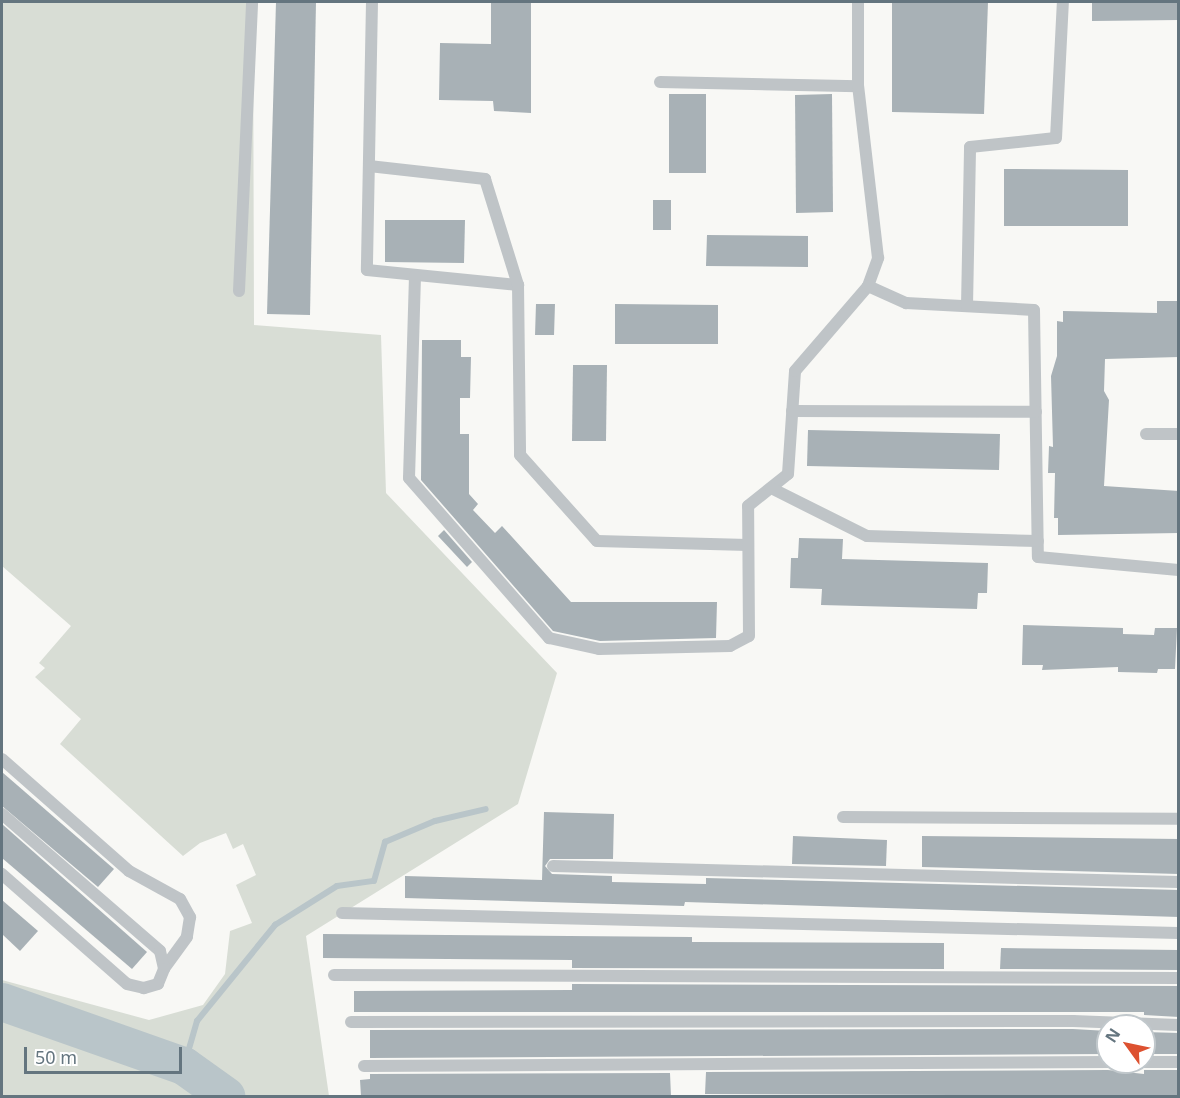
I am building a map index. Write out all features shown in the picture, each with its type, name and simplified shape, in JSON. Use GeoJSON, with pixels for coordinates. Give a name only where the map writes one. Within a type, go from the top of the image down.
{"type":"FeatureCollection","features":[{"type":"Feature","properties":{"kind":"lane"},"geometry":{"type":"LineString","coordinates":[[239,291],[252,2]]}},
{"type":"Feature","properties":{"kind":"lane"},"geometry":{"type":"LineString","coordinates":[[372,2],[367,270],[518,285]]}},
{"type":"Feature","properties":{"kind":"lane"},"geometry":{"type":"LineString","coordinates":[[415,276],[409,478],[549,638],[599,649],[730,646],[749,636],[748,506],[788,474],[795,371],[868,286],[878,258],[858,86],[858,2]]}},
{"type":"Feature","properties":{"kind":"lane"},"geometry":{"type":"LineString","coordinates":[[967,306],[970,147],[1056,138],[1063,2]]}},
{"type":"Feature","properties":{"kind":"lane"},"geometry":{"type":"LineString","coordinates":[[660,82],[858,86]]}},
{"type":"Feature","properties":{"kind":"lane"},"geometry":{"type":"LineString","coordinates":[[369,166],[485,179],[518,285],[520,454],[597,541],[748,545]]}},
{"type":"Feature","properties":{"kind":"lane"},"geometry":{"type":"LineString","coordinates":[[868,286],[906,303],[1034,310],[1038,557],[1179,570]]}},
{"type":"Feature","properties":{"kind":"lane"},"geometry":{"type":"LineString","coordinates":[[792,411],[1036,412]]}},
{"type":"Feature","properties":{"kind":"lane"},"geometry":{"type":"LineString","coordinates":[[1146,434],[1179,434]]}},
{"type":"Feature","properties":{"kind":"lane"},"geometry":{"type":"LineString","coordinates":[[771,488],[867,536],[1038,541]]}},
{"type":"Feature","properties":{"kind":"lane"},"geometry":{"type":"LineString","coordinates":[[2,759],[129,871],[180,899],[190,917],[187,937],[164,969],[158,984],[144,988],[127,984],[2,874]]}},
{"type":"Feature","properties":{"kind":"lane"},"geometry":{"type":"LineString","coordinates":[[2,814],[160,951],[164,969]]}},
{"type":"Feature","properties":{"kind":"lane"},"geometry":{"type":"LineString","coordinates":[[843,816],[1179,819]]}},
{"type":"Feature","properties":{"kind":"lane"},"geometry":{"type":"LineString","coordinates":[[553,866],[1179,882]]}},
{"type":"Feature","properties":{"kind":"lane"},"geometry":{"type":"LineString","coordinates":[[342,913],[1179,933]]}},
{"type":"Feature","properties":{"kind":"lane"},"geometry":{"type":"LineString","coordinates":[[334,975],[1179,978]]}},
{"type":"Feature","properties":{"kind":"lane"},"geometry":{"type":"LineString","coordinates":[[351,1022],[1073,1021],[1179,1025]]}},
{"type":"Feature","properties":{"kind":"lane"},"geometry":{"type":"LineString","coordinates":[[364,1066],[1096,1062]]}},
{"type":"Feature","properties":{"kind":"lane"},"geometry":{"type":"LineString","coordinates":[[1156,1062],[1179,1062]]}},
{"type":"Feature","properties":{"kind":"shaded area"},"geometry":{"type":"Polygon","coordinates":[[[2,2],[253,2],[254,325],[381,335],[386,493],[557,673],[518,804],[306,936],[329,1096],[2,1096],[2,980],[149,1020],[203,1005],[225,974],[230,931],[252,923],[236,885],[256,875],[243,844],[233,849],[226,833],[200,843],[183,856],[60,744],[81,719],[35,677],[45,668],[39,663],[71,626],[2,566],[2,2]]]}},
{"type":"Feature","properties":{"kind":"building"},"geometry":{"type":"Polygon","coordinates":[[[276,2],[316,2],[310,315],[267,314],[276,2]]]}},
{"type":"Feature","properties":{"kind":"building"},"geometry":{"type":"Polygon","coordinates":[[[491,2],[531,2],[531,113],[494,111],[493,101],[439,100],[440,43],[491,44],[491,2]]]}},
{"type":"Feature","properties":{"kind":"building"},"geometry":{"type":"Polygon","coordinates":[[[892,2],[988,2],[984,114],[892,112],[892,2]]]}},
{"type":"Feature","properties":{"kind":"building"},"geometry":{"type":"Polygon","coordinates":[[[1092,2],[1179,2],[1179,20],[1092,21],[1092,2]]]}},
{"type":"Feature","properties":{"kind":"building"},"geometry":{"type":"Polygon","coordinates":[[[669,94],[706,94],[706,173],[669,173],[669,94]]]}},
{"type":"Feature","properties":{"kind":"building"},"geometry":{"type":"Polygon","coordinates":[[[832,94],[833,212],[796,213],[795,95],[832,94]]]}},
{"type":"Feature","properties":{"kind":"building"},"geometry":{"type":"Polygon","coordinates":[[[1004,169],[1128,170],[1128,226],[1004,226],[1004,169]]]}},
{"type":"Feature","properties":{"kind":"building"},"geometry":{"type":"Polygon","coordinates":[[[653,200],[671,200],[671,230],[653,230],[653,200]]]}},
{"type":"Feature","properties":{"kind":"building"},"geometry":{"type":"Polygon","coordinates":[[[385,220],[465,220],[464,263],[385,262],[385,220]]]}},
{"type":"Feature","properties":{"kind":"building"},"geometry":{"type":"Polygon","coordinates":[[[707,235],[808,236],[808,267],[706,266],[707,235]]]}},
{"type":"Feature","properties":{"kind":"building"},"geometry":{"type":"Polygon","coordinates":[[[1157,301],[1179,301],[1179,357],[1105,359],[1104,391],[1109,400],[1104,486],[1179,491],[1179,533],[1058,535],[1058,518],[1054,518],[1055,473],[1048,473],[1049,446],[1053,447],[1051,376],[1057,356],[1057,321],[1063,322],[1063,311],[1157,313],[1157,301]]]}},
{"type":"Feature","properties":{"kind":"building"},"geometry":{"type":"Polygon","coordinates":[[[536,304],[555,304],[554,335],[535,335],[536,304]]]}},
{"type":"Feature","properties":{"kind":"building"},"geometry":{"type":"Polygon","coordinates":[[[615,304],[718,305],[718,344],[615,344],[615,304]]]}},
{"type":"Feature","properties":{"kind":"building"},"geometry":{"type":"Polygon","coordinates":[[[422,340],[461,340],[461,357],[471,357],[470,398],[460,398],[460,434],[469,434],[469,494],[478,504],[473,510],[495,533],[502,526],[571,602],[717,602],[716,638],[600,641],[553,631],[421,480],[422,340]]]}},
{"type":"Feature","properties":{"kind":"building"},"geometry":{"type":"Polygon","coordinates":[[[573,365],[607,365],[606,441],[572,441],[573,365]]]}},
{"type":"Feature","properties":{"kind":"building"},"geometry":{"type":"Polygon","coordinates":[[[808,430],[1000,434],[999,470],[807,466],[808,430]]]}},
{"type":"Feature","properties":{"kind":"building"},"geometry":{"type":"Polygon","coordinates":[[[444,530],[472,562],[467,567],[438,536],[444,530]]]}},
{"type":"Feature","properties":{"kind":"building"},"geometry":{"type":"Polygon","coordinates":[[[799,538],[843,539],[842,559],[988,563],[987,593],[978,593],[977,609],[821,605],[822,589],[790,588],[791,558],[798,558],[799,538]]]}},
{"type":"Feature","properties":{"kind":"building"},"geometry":{"type":"Polygon","coordinates":[[[1023,625],[1123,628],[1123,634],[1154,635],[1155,628],[1177,628],[1175,669],[1158,669],[1157,673],[1118,672],[1118,667],[1042,670],[1043,665],[1022,665],[1023,625]]]}},
{"type":"Feature","properties":{"kind":"building"},"geometry":{"type":"Polygon","coordinates":[[[2,772],[114,869],[98,887],[2,806],[2,772]]]}},
{"type":"Feature","properties":{"kind":"building"},"geometry":{"type":"Polygon","coordinates":[[[544,812],[614,814],[613,859],[550,859],[545,866],[552,874],[612,876],[612,882],[706,884],[706,878],[1179,890],[1179,917],[685,902],[684,906],[405,898],[405,876],[542,880],[544,812]]]}},
{"type":"Feature","properties":{"kind":"building"},"geometry":{"type":"Polygon","coordinates":[[[2,824],[147,952],[132,969],[2,858],[2,824]]]}},
{"type":"Feature","properties":{"kind":"building"},"geometry":{"type":"Polygon","coordinates":[[[793,836],[887,840],[886,866],[792,864],[793,836]]]}},
{"type":"Feature","properties":{"kind":"building"},"geometry":{"type":"Polygon","coordinates":[[[922,836],[1179,839],[1179,874],[922,867],[922,836]]]}},
{"type":"Feature","properties":{"kind":"building"},"geometry":{"type":"Polygon","coordinates":[[[2,900],[38,931],[20,951],[2,934],[2,900]]]}},
{"type":"Feature","properties":{"kind":"building"},"geometry":{"type":"Polygon","coordinates":[[[323,934],[692,937],[692,942],[944,943],[944,969],[572,968],[572,960],[323,958],[323,934]]]}},
{"type":"Feature","properties":{"kind":"building"},"geometry":{"type":"Polygon","coordinates":[[[1001,948],[1179,950],[1179,970],[1000,969],[1001,948]]]}},
{"type":"Feature","properties":{"kind":"building"},"geometry":{"type":"Polygon","coordinates":[[[572,984],[1179,986],[1179,1017],[1144,1014],[1144,1012],[354,1012],[354,991],[572,990],[572,984]]]}},
{"type":"Feature","properties":{"kind":"building"},"geometry":{"type":"Polygon","coordinates":[[[370,1030],[1096,1030],[1096,1054],[370,1058],[370,1030]]]}},
{"type":"Feature","properties":{"kind":"building"},"geometry":{"type":"Polygon","coordinates":[[[1156,1032],[1179,1033],[1179,1054],[1156,1054],[1156,1032]]]}},
{"type":"Feature","properties":{"kind":"building"},"geometry":{"type":"Polygon","coordinates":[[[1096,1070],[1096,1074],[1156,1074],[1156,1070],[1179,1070],[1179,1096],[705,1094],[706,1072],[1096,1070]]]}},
{"type":"Feature","properties":{"kind":"building"},"geometry":{"type":"Polygon","coordinates":[[[670,1073],[671,1096],[361,1096],[360,1080],[370,1079],[370,1074],[670,1073]]]}},
{"type":"Feature","properties":{"kind":"waterway"},"geometry":{"type":"LineString","coordinates":[[184,1066],[197,1021],[275,925],[337,886],[374,881],[385,842],[435,821],[486,809]]}},
{"type":"Feature","properties":{"kind":"waterway"},"geometry":{"type":"LineString","coordinates":[[2,1002],[184,1066],[226,1096]]}}]}
